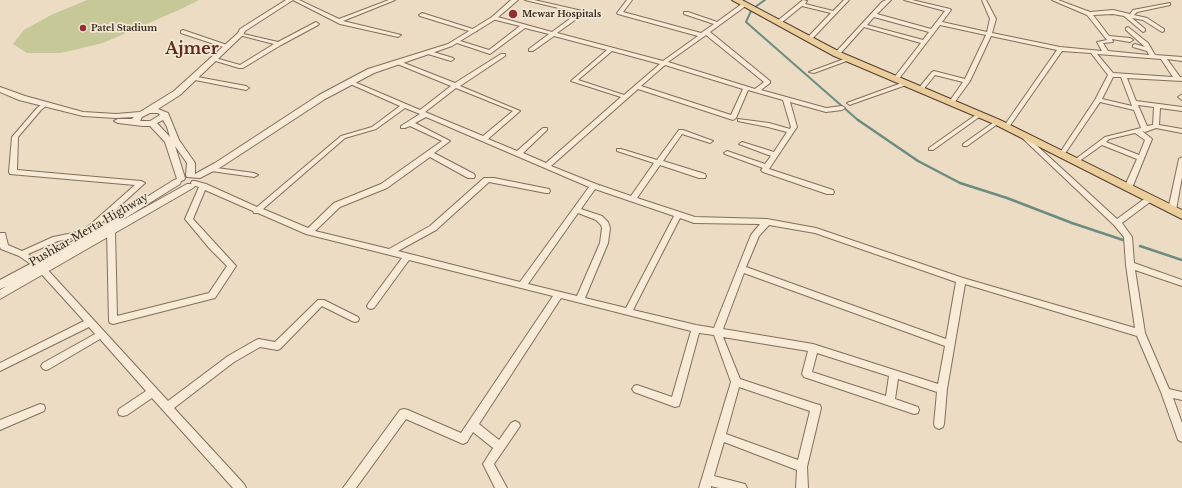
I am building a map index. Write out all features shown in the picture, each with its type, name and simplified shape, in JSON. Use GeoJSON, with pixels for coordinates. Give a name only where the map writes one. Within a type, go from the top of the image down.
{"type":"FeatureCollection","features":[{"type":"Feature","properties":{"kind":"main road"},"geometry":{"type":"LineString","coordinates":[[736,0],[837,54],[1007,126],[1177,212]]}},
{"type":"Feature","properties":{"kind":"street"},"geometry":{"type":"LineString","coordinates":[[136,122],[137,118],[177,92],[225,46],[240,34],[242,30],[290,0]]}},
{"type":"Feature","properties":{"kind":"street"},"geometry":{"type":"LineString","coordinates":[[295,0],[336,19],[398,35]]}},
{"type":"Feature","properties":{"kind":"street"},"geometry":{"type":"LineString","coordinates":[[336,19],[392,0]]}},
{"type":"Feature","properties":{"kind":"street"},"geometry":{"type":"LineString","coordinates":[[236,152],[294,114],[371,71],[430,53],[457,42],[494,18],[515,0]]}},
{"type":"Feature","properties":{"kind":"street"},"geometry":{"type":"LineString","coordinates":[[526,0],[588,13]]}},
{"type":"Feature","properties":{"kind":"street"},"geometry":{"type":"LineString","coordinates":[[630,0],[620,13],[704,34],[768,82],[756,91]]}},
{"type":"Feature","properties":{"kind":"street"},"geometry":{"type":"LineString","coordinates":[[809,39],[847,0]]}},
{"type":"Feature","properties":{"kind":"street"},"geometry":{"type":"LineString","coordinates":[[876,0],[887,1]]}},
{"type":"Feature","properties":{"kind":"street"},"geometry":{"type":"LineString","coordinates":[[896,79],[948,10],[906,0]]}},
{"type":"Feature","properties":{"kind":"street"},"geometry":{"type":"LineString","coordinates":[[952,102],[967,81],[989,35],[992,19],[984,0]]}},
{"type":"Feature","properties":{"kind":"street"},"geometry":{"type":"LineString","coordinates":[[1054,0],[1089,14],[1113,12],[1145,19],[1162,30]]}},
{"type":"Feature","properties":{"kind":"street"},"geometry":{"type":"LineString","coordinates":[[837,54],[887,1]]}},
{"type":"Feature","properties":{"kind":"street"},"geometry":{"type":"LineString","coordinates":[[779,22],[803,2],[835,14]]}},
{"type":"Feature","properties":{"kind":"street"},"geometry":{"type":"LineString","coordinates":[[1131,16],[1135,11],[1168,4]]}},
{"type":"Feature","properties":{"kind":"street"},"geometry":{"type":"LineString","coordinates":[[548,165],[664,63],[718,24],[749,6]]}},
{"type":"Feature","properties":{"kind":"street"},"geometry":{"type":"LineString","coordinates":[[686,13],[718,24]]}},
{"type":"Feature","properties":{"kind":"street"},"geometry":{"type":"LineString","coordinates":[[1089,14],[1111,41],[1100,42],[1106,53]]}},
{"type":"Feature","properties":{"kind":"street"},"geometry":{"type":"LineString","coordinates":[[1125,14],[1144,30]]}},
{"type":"Feature","properties":{"kind":"street"},"geometry":{"type":"LineString","coordinates":[[422,15],[474,31]]}},
{"type":"Feature","properties":{"kind":"street"},"geometry":{"type":"LineString","coordinates":[[874,15],[933,31]]}},
{"type":"Feature","properties":{"kind":"street"},"geometry":{"type":"LineString","coordinates":[[494,18],[664,63],[756,91],[826,110],[842,108],[829,105]]}},
{"type":"Feature","properties":{"kind":"street"},"geometry":{"type":"LineString","coordinates":[[531,50],[572,19]]}},
{"type":"Feature","properties":{"kind":"street"},"geometry":{"type":"LineString","coordinates":[[939,23],[1060,50],[1182,59]]}},
{"type":"Feature","properties":{"kind":"street"},"geometry":{"type":"LineString","coordinates":[[212,59],[241,68],[279,44],[316,24]]}},
{"type":"Feature","properties":{"kind":"street"},"geometry":{"type":"LineString","coordinates":[[457,42],[490,52],[524,26]]}},
{"type":"Feature","properties":{"kind":"street"},"geometry":{"type":"LineString","coordinates":[[865,26],[925,42]]}},
{"type":"Feature","properties":{"kind":"street"},"geometry":{"type":"LineString","coordinates":[[1128,29],[1146,44],[1153,57]]}},
{"type":"Feature","properties":{"kind":"street"},"geometry":{"type":"LineString","coordinates":[[183,32],[225,46]]}},
{"type":"Feature","properties":{"kind":"street"},"geometry":{"type":"LineString","coordinates":[[240,34],[279,44]]}},
{"type":"Feature","properties":{"kind":"street"},"geometry":{"type":"LineString","coordinates":[[1108,37],[1130,40]]}},
{"type":"Feature","properties":{"kind":"street"},"geometry":{"type":"LineString","coordinates":[[1135,46],[1149,50]]}},
{"type":"Feature","properties":{"kind":"street"},"geometry":{"type":"LineString","coordinates":[[611,49],[574,81],[626,97]]}},
{"type":"Feature","properties":{"kind":"street"},"geometry":{"type":"LineString","coordinates":[[1007,126],[1060,50]]}},
{"type":"Feature","properties":{"kind":"street"},"geometry":{"type":"LineString","coordinates":[[1093,52],[1111,75],[1124,77],[1180,79]]}},
{"type":"Feature","properties":{"kind":"street"},"geometry":{"type":"LineString","coordinates":[[430,53],[451,59]]}},
{"type":"Feature","properties":{"kind":"street"},"geometry":{"type":"LineString","coordinates":[[403,127],[423,113],[455,86],[503,55]]}},
{"type":"Feature","properties":{"kind":"street"},"geometry":{"type":"LineString","coordinates":[[1163,58],[1180,79]]}},
{"type":"Feature","properties":{"kind":"street"},"geometry":{"type":"LineString","coordinates":[[812,72],[849,59]]}},
{"type":"Feature","properties":{"kind":"street"},"geometry":{"type":"LineString","coordinates":[[397,62],[517,111],[485,138]]}},
{"type":"Feature","properties":{"kind":"street"},"geometry":{"type":"LineString","coordinates":[[921,89],[934,73],[967,81]]}},
{"type":"Feature","properties":{"kind":"street"},"geometry":{"type":"LineString","coordinates":[[1062,154],[1098,100],[1111,75]]}},
{"type":"Feature","properties":{"kind":"street"},"geometry":{"type":"LineString","coordinates":[[1124,77],[1141,131],[1149,139],[1128,188]]}},
{"type":"Feature","properties":{"kind":"street"},"geometry":{"type":"LineString","coordinates":[[192,78],[246,88]]}},
{"type":"Feature","properties":{"kind":"street"},"geometry":{"type":"LineString","coordinates":[[350,82],[485,138],[594,186],[694,220],[767,222],[816,231],[960,280],[1140,333]]}},
{"type":"Feature","properties":{"kind":"street"},"geometry":{"type":"LineString","coordinates":[[850,103],[907,83]]}},
{"type":"Feature","properties":{"kind":"street"},"geometry":{"type":"LineString","coordinates":[[637,87],[733,118],[746,88]]}},
{"type":"Feature","properties":{"kind":"street"},"geometry":{"type":"LineString","coordinates":[[0,90],[42,106]]}},
{"type":"Feature","properties":{"kind":"street"},"geometry":{"type":"LineString","coordinates":[[0,96],[80,116],[143,124],[152,123],[164,114],[177,92]]}},
{"type":"Feature","properties":{"kind":"street"},"geometry":{"type":"LineString","coordinates":[[786,99],[794,126],[765,170],[830,192]]}},
{"type":"Feature","properties":{"kind":"street"},"geometry":{"type":"LineString","coordinates":[[1098,100],[1182,109]]}},
{"type":"Feature","properties":{"kind":"street"},"geometry":{"type":"LineString","coordinates":[[257,211],[343,138],[374,128],[405,105]]}},
{"type":"Feature","properties":{"kind":"street"},"geometry":{"type":"LineString","coordinates":[[22,254],[56,238],[85,233],[141,183],[13,172],[15,137],[42,106]]}},
{"type":"Feature","properties":{"kind":"street"},"geometry":{"type":"LineString","coordinates":[[1156,126],[1157,106]]}},
{"type":"Feature","properties":{"kind":"street"},"geometry":{"type":"LineString","coordinates":[[80,116],[116,116],[159,110],[164,114],[178,145],[191,164],[195,180],[190,219],[213,247],[232,266],[212,296],[112,321],[112,231]]}},
{"type":"Feature","properties":{"kind":"street"},"geometry":{"type":"LineString","coordinates":[[931,149],[980,114]]}},
{"type":"Feature","properties":{"kind":"street"},"geometry":{"type":"LineString","coordinates":[[740,120],[769,125],[791,131]]}},
{"type":"Feature","properties":{"kind":"street"},"geometry":{"type":"LineString","coordinates":[[965,145],[997,122]]}},
{"type":"Feature","properties":{"kind":"street"},"geometry":{"type":"LineString","coordinates":[[152,123],[169,141],[179,180]]}},
{"type":"Feature","properties":{"kind":"street"},"geometry":{"type":"LineString","coordinates":[[309,232],[337,205],[384,186],[447,141],[410,123]]}},
{"type":"Feature","properties":{"kind":"street"},"geometry":{"type":"LineString","coordinates":[[1076,161],[1107,138],[1141,131],[1156,126],[1182,131]]}},
{"type":"Feature","properties":{"kind":"street"},"geometry":{"type":"LineString","coordinates":[[519,153],[545,129]]}},
{"type":"Feature","properties":{"kind":"street"},"geometry":{"type":"LineString","coordinates":[[633,198],[681,131],[710,141]]}},
{"type":"Feature","properties":{"kind":"street"},"geometry":{"type":"LineString","coordinates":[[1018,132],[1117,223],[1128,237],[1130,265],[1140,333],[1166,392],[1182,436]]}},
{"type":"Feature","properties":{"kind":"street"},"geometry":{"type":"LineString","coordinates":[[1101,142],[1142,158]]}},
{"type":"Feature","properties":{"kind":"street"},"geometry":{"type":"LineString","coordinates":[[742,144],[775,155]]}},
{"type":"Feature","properties":{"kind":"street"},"geometry":{"type":"LineString","coordinates":[[619,150],[702,176]]}},
{"type":"Feature","properties":{"kind":"street","name":"Pushkar Merta Highway"},"geometry":{"type":"LineString","coordinates":[[0,285],[41,268],[112,231],[195,180],[236,152]]}},
{"type":"Feature","properties":{"kind":"street","name":"Pushkar Merta Highway"},"geometry":{"type":"LineString","coordinates":[[0,295],[179,180],[195,180],[214,162],[236,152]]}},
{"type":"Feature","properties":{"kind":"street"},"geometry":{"type":"LineString","coordinates":[[727,153],[767,166]]}},
{"type":"Feature","properties":{"kind":"street"},"geometry":{"type":"LineString","coordinates":[[430,154],[471,176]]}},
{"type":"Feature","properties":{"kind":"street"},"geometry":{"type":"LineString","coordinates":[[1177,212],[1182,159]]}},
{"type":"Feature","properties":{"kind":"street"},"geometry":{"type":"LineString","coordinates":[[211,169],[254,175]]}},
{"type":"Feature","properties":{"kind":"street"},"geometry":{"type":"LineString","coordinates":[[195,180],[257,211],[309,232],[696,330],[717,332],[813,348],[942,389]]}},
{"type":"Feature","properties":{"kind":"street"},"geometry":{"type":"LineString","coordinates":[[390,252],[433,228],[486,180],[494,180],[546,191]]}},
{"type":"Feature","properties":{"kind":"street"},"geometry":{"type":"LineString","coordinates":[[522,286],[594,186]]}},
{"type":"Feature","properties":{"kind":"street"},"geometry":{"type":"LineString","coordinates":[[1117,223],[1150,199]]}},
{"type":"Feature","properties":{"kind":"street"},"geometry":{"type":"LineString","coordinates":[[576,210],[599,218],[605,224],[606,228],[604,243],[580,300]]}},
{"type":"Feature","properties":{"kind":"street"},"geometry":{"type":"LineString","coordinates":[[628,312],[678,214]]}},
{"type":"Feature","properties":{"kind":"street"},"geometry":{"type":"LineString","coordinates":[[741,488],[706,484],[736,382],[717,332],[755,235],[767,222]]}},
{"type":"Feature","properties":{"kind":"street"},"geometry":{"type":"LineString","coordinates":[[2,235],[4,247],[22,254],[41,268],[240,488]]}},
{"type":"Feature","properties":{"kind":"street"},"geometry":{"type":"LineString","coordinates":[[371,306],[407,257]]}},
{"type":"Feature","properties":{"kind":"street"},"geometry":{"type":"LineString","coordinates":[[1130,265],[1182,283]]}},
{"type":"Feature","properties":{"kind":"street"},"geometry":{"type":"LineString","coordinates":[[742,269],[949,344]]}},
{"type":"Feature","properties":{"kind":"street"},"geometry":{"type":"LineString","coordinates":[[939,424],[942,389],[960,280]]}},
{"type":"Feature","properties":{"kind":"street"},"geometry":{"type":"LineString","coordinates":[[349,488],[404,413],[463,439],[559,295]]}},
{"type":"Feature","properties":{"kind":"street"},"geometry":{"type":"LineString","coordinates":[[167,407],[231,359],[259,343],[277,346],[321,302],[355,319]]}},
{"type":"Feature","properties":{"kind":"street"},"geometry":{"type":"LineString","coordinates":[[0,368],[90,322]]}},
{"type":"Feature","properties":{"kind":"street"},"geometry":{"type":"LineString","coordinates":[[637,389],[675,404],[696,330]]}},
{"type":"Feature","properties":{"kind":"street"},"geometry":{"type":"LineString","coordinates":[[46,366],[102,334]]}},
{"type":"Feature","properties":{"kind":"street"},"geometry":{"type":"LineString","coordinates":[[813,348],[807,374],[914,410]]}},
{"type":"Feature","properties":{"kind":"street"},"geometry":{"type":"LineString","coordinates":[[890,402],[894,374]]}},
{"type":"Feature","properties":{"kind":"street"},"geometry":{"type":"LineString","coordinates":[[736,382],[816,408],[802,467],[802,488]]}},
{"type":"Feature","properties":{"kind":"street"},"geometry":{"type":"LineString","coordinates":[[123,412],[153,392]]}},
{"type":"Feature","properties":{"kind":"street"},"geometry":{"type":"LineString","coordinates":[[1166,392],[1182,396]]}},
{"type":"Feature","properties":{"kind":"street"},"geometry":{"type":"LineString","coordinates":[[0,425],[40,408]]}},
{"type":"Feature","properties":{"kind":"street"},"geometry":{"type":"LineString","coordinates":[[472,425],[500,447]]}},
{"type":"Feature","properties":{"kind":"street"},"geometry":{"type":"LineString","coordinates":[[501,488],[488,464],[515,426]]}},
{"type":"Feature","properties":{"kind":"street"},"geometry":{"type":"LineString","coordinates":[[720,436],[802,467]]}},
{"type":"Feature","properties":{"kind":"green space","name":"Patel Stadium"},"geometry":{"type":"Polygon","coordinates":[[[87,0],[199,0],[103,43],[61,53],[27,53],[13,44],[24,30],[51,15],[87,0]]]}},
{"type":"Feature","properties":{"kind":"waterway"},"geometry":{"type":"LineString","coordinates":[[755,7],[765,0]]}},
{"type":"Feature","properties":{"kind":"waterway"},"geometry":{"type":"LineString","coordinates":[[751,11],[746,22],[859,121]]}},
{"type":"Feature","properties":{"kind":"waterway"},"geometry":{"type":"LineString","coordinates":[[858,120],[918,161],[960,183],[1007,198],[1072,223],[1123,240]]}},
{"type":"Feature","properties":{"kind":"waterway"},"geometry":{"type":"LineString","coordinates":[[1140,246],[1182,260]]}},
{"type":"Feature","properties":{"kind":"place","name":"Mewar Hospitals"},"geometry":{"type":"Point","coordinates":[513,14]}},
{"type":"Feature","properties":{"kind":"place","name":"Patel Stadium"},"geometry":{"type":"Point","coordinates":[83,28]}},
{"type":"Feature","properties":{"kind":"district","name":"Ajmer"},"geometry":{"type":"Point","coordinates":[192,49]}}]}
